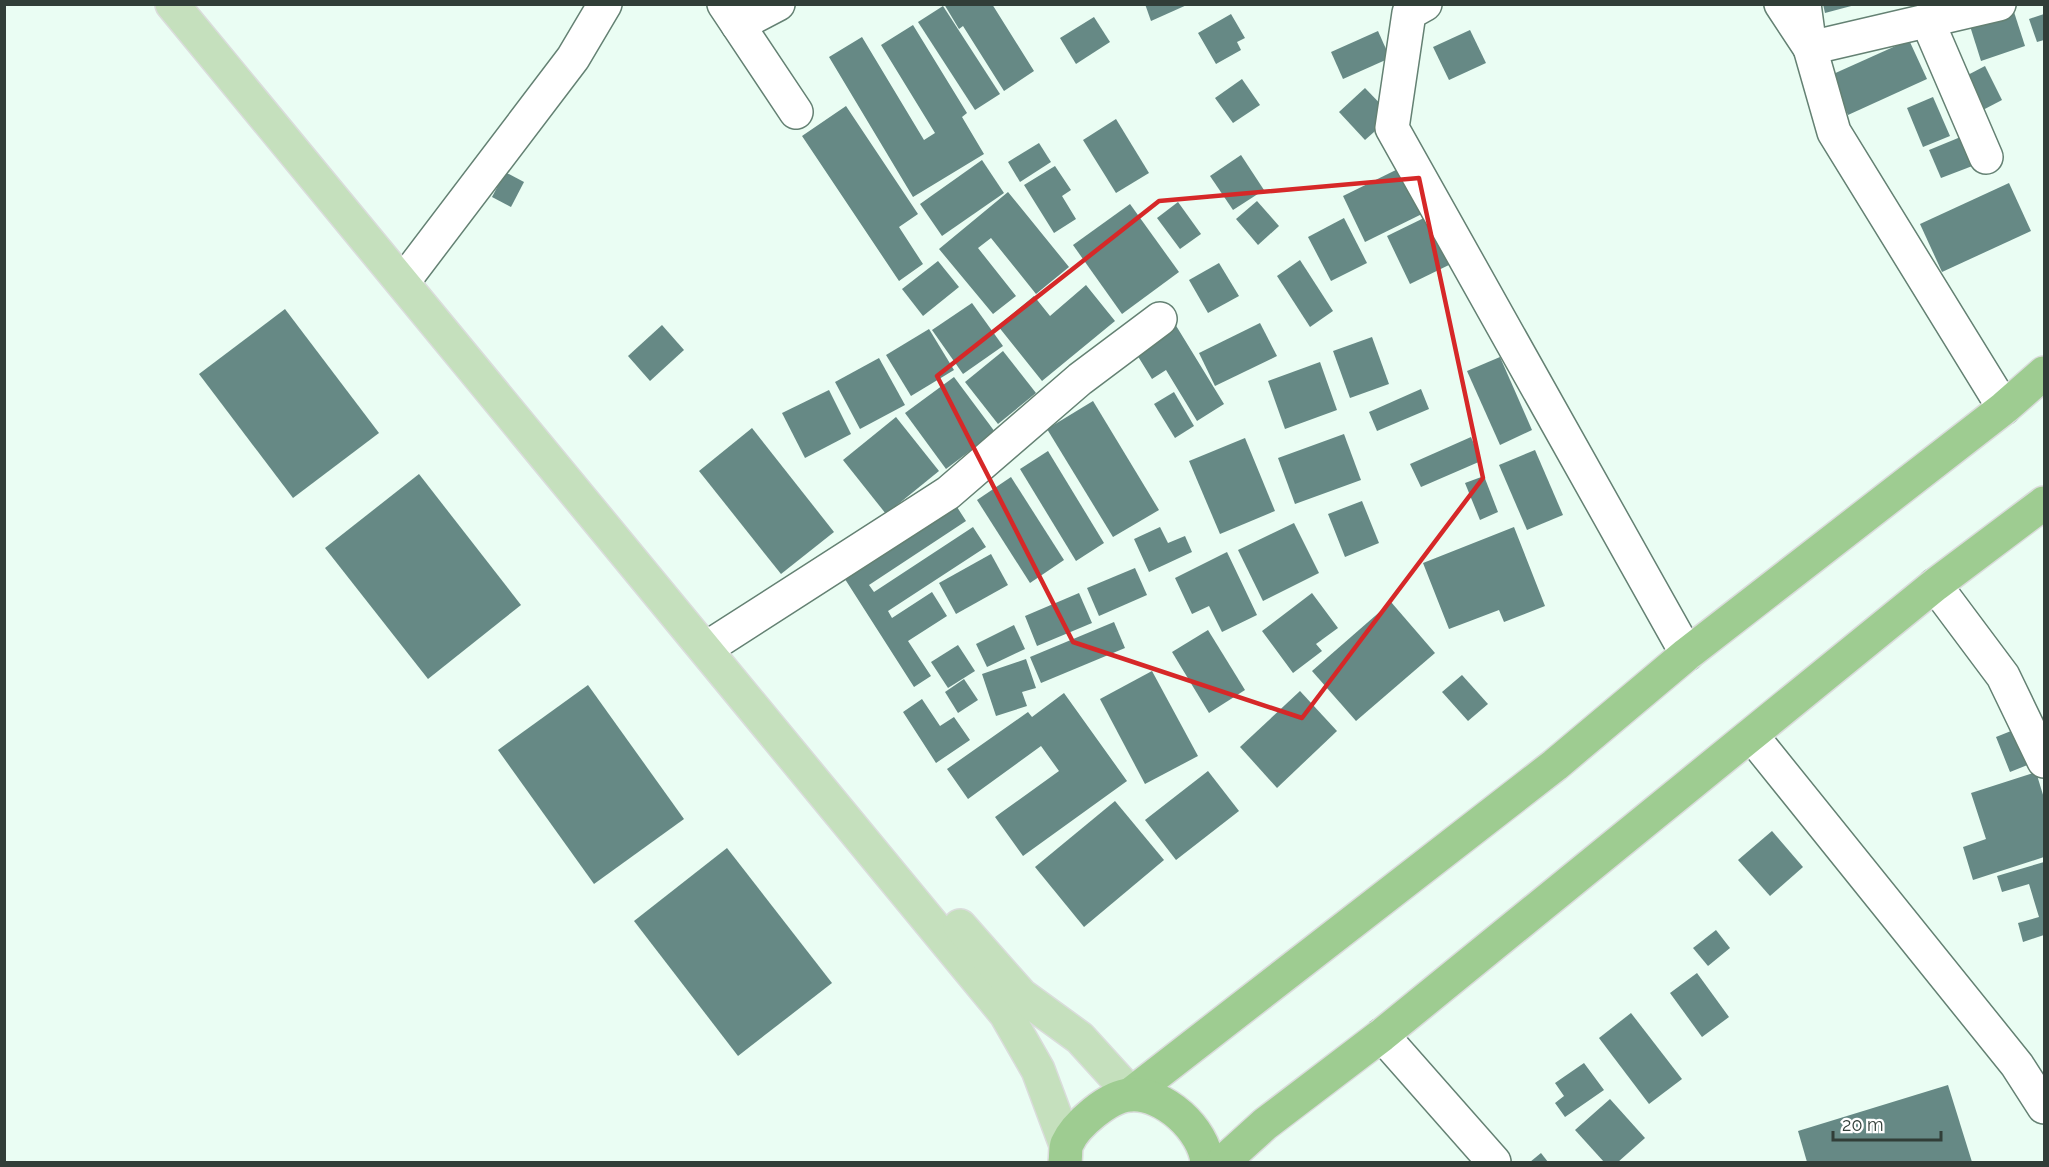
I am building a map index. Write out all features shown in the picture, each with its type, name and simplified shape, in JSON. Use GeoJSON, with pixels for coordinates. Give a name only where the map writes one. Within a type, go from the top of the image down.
{"type":"FeatureCollection","features":[{"type":"Feature","properties":{"kind":"highway"},"geometry":{"type":"LineString","coordinates":[[1060,1157],[1087,1120],[1106,1103],[1131,1094],[1555,765],[1687,654],[2004,408],[2044,374]]}},
{"type":"Feature","properties":{"kind":"highway"},"geometry":{"type":"LineString","coordinates":[[1223,1162],[1265,1124],[1382,1035],[1935,585],[2044,503]]}},
{"type":"Feature","properties":{"kind":"highway"},"geometry":{"type":"LineString","coordinates":[[1131,1094],[1155,1100],[1176,1110],[1193,1129],[1207,1162]]}},
{"type":"Feature","properties":{"kind":"main road"},"geometry":{"type":"LineString","coordinates":[[172,4],[1006,1014],[1038,1070],[1060,1157]]}},
{"type":"Feature","properties":{"kind":"main road"},"geometry":{"type":"LineString","coordinates":[[194,4],[710,646],[1021,995],[1080,1038],[1131,1094]]}},
{"type":"Feature","properties":{"kind":"street"},"geometry":{"type":"LineString","coordinates":[[410,274],[573,58],[605,4]]}},
{"type":"Feature","properties":{"kind":"street"},"geometry":{"type":"LineString","coordinates":[[778,4],[731,15],[796,112]]}},
{"type":"Feature","properties":{"kind":"street"},"geometry":{"type":"LineString","coordinates":[[1425,4],[1409,13],[1392,128],[1687,654]]}},
{"type":"Feature","properties":{"kind":"street"},"geometry":{"type":"LineString","coordinates":[[1781,4],[1810,48]]}},
{"type":"Feature","properties":{"kind":"street"},"geometry":{"type":"LineString","coordinates":[[1804,4],[1810,48],[1834,132],[2004,408]]}},
{"type":"Feature","properties":{"kind":"street"},"geometry":{"type":"LineString","coordinates":[[1810,48],[2000,4]]}},
{"type":"Feature","properties":{"kind":"street"},"geometry":{"type":"LineString","coordinates":[[1927,20],[1986,157]]}},
{"type":"Feature","properties":{"kind":"street"},"geometry":{"type":"LineString","coordinates":[[710,646],[948,493],[1080,379],[1160,319]]}},
{"type":"Feature","properties":{"kind":"street"},"geometry":{"type":"LineString","coordinates":[[1935,585],[2003,676],[2044,762]]}},
{"type":"Feature","properties":{"kind":"street"},"geometry":{"type":"LineString","coordinates":[[1752,736],[2017,1065],[2044,1107]]}},
{"type":"Feature","properties":{"kind":"street"},"geometry":{"type":"LineString","coordinates":[[1382,1035],[1494,1162]]}},
{"type":"Feature","properties":{"kind":"highlighted area"},"geometry":{"type":"Polygon","coordinates":[[[1419,178],[1483,478],[1302,718],[1073,642],[937,376],[1159,201],[1419,178]]]}},
{"type":"Feature","properties":{"kind":"building"},"geometry":{"type":"Polygon","coordinates":[[[944,4],[992,4],[1034,71],[1004,91],[963,26],[959,29],[944,4]]]}},
{"type":"Feature","properties":{"kind":"building"},"geometry":{"type":"Polygon","coordinates":[[[1145,4],[1189,4],[1151,21],[1145,4]]]}},
{"type":"Feature","properties":{"kind":"building"},"geometry":{"type":"Polygon","coordinates":[[[1823,4],[1855,4],[1855,5],[1825,13],[1823,4]]]}},
{"type":"Feature","properties":{"kind":"building"},"geometry":{"type":"Polygon","coordinates":[[[943,6],[1000,94],[975,110],[918,22],[943,6]]]}},
{"type":"Feature","properties":{"kind":"building"},"geometry":{"type":"Polygon","coordinates":[[[2014,12],[2025,46],[1981,61],[1970,26],[2014,12]]]}},
{"type":"Feature","properties":{"kind":"building"},"geometry":{"type":"Polygon","coordinates":[[[1231,14],[1245,38],[1237,42],[1241,50],[1216,64],[1198,33],[1231,14]]]}},
{"type":"Feature","properties":{"kind":"building"},"geometry":{"type":"Polygon","coordinates":[[[2044,14],[2044,40],[2037,42],[2029,19],[2044,14]]]}},
{"type":"Feature","properties":{"kind":"building"},"geometry":{"type":"Polygon","coordinates":[[[1094,17],[1110,42],[1076,64],[1060,38],[1094,17]]]}},
{"type":"Feature","properties":{"kind":"building"},"geometry":{"type":"Polygon","coordinates":[[[913,25],[967,113],[962,117],[984,154],[913,197],[829,57],[862,37],[924,140],[935,133],[881,45],[913,25]]]}},
{"type":"Feature","properties":{"kind":"building"},"geometry":{"type":"Polygon","coordinates":[[[1470,30],[1486,63],[1449,80],[1433,47],[1470,30]]]}},
{"type":"Feature","properties":{"kind":"building"},"geometry":{"type":"Polygon","coordinates":[[[1378,31],[1390,58],[1343,79],[1331,52],[1378,31]]]}},
{"type":"Feature","properties":{"kind":"building"},"geometry":{"type":"Polygon","coordinates":[[[1909,40],[1927,79],[1848,115],[1831,75],[1909,40]]]}},
{"type":"Feature","properties":{"kind":"building"},"geometry":{"type":"Polygon","coordinates":[[[1985,66],[2002,100],[1979,112],[1962,78],[1985,66]]]}},
{"type":"Feature","properties":{"kind":"building"},"geometry":{"type":"Polygon","coordinates":[[[1242,79],[1260,105],[1233,123],[1215,98],[1242,79]]]}},
{"type":"Feature","properties":{"kind":"building"},"geometry":{"type":"Polygon","coordinates":[[[1365,88],[1392,116],[1365,140],[1339,112],[1365,88]]]}},
{"type":"Feature","properties":{"kind":"building"},"geometry":{"type":"Polygon","coordinates":[[[1933,97],[1950,136],[1923,147],[1907,108],[1933,97]]]}},
{"type":"Feature","properties":{"kind":"building"},"geometry":{"type":"Polygon","coordinates":[[[846,106],[918,214],[899,227],[923,264],[899,281],[802,136],[846,106]]]}},
{"type":"Feature","properties":{"kind":"building"},"geometry":{"type":"Polygon","coordinates":[[[1116,119],[1149,173],[1116,193],[1083,140],[1116,119]]]}},
{"type":"Feature","properties":{"kind":"building"},"geometry":{"type":"Polygon","coordinates":[[[1963,136],[1975,165],[1941,178],[1929,150],[1963,136]]]}},
{"type":"Feature","properties":{"kind":"building"},"geometry":{"type":"Polygon","coordinates":[[[1039,143],[1051,162],[1020,182],[1008,162],[1039,143]]]}},
{"type":"Feature","properties":{"kind":"building"},"geometry":{"type":"Polygon","coordinates":[[[1241,155],[1264,190],[1233,210],[1210,176],[1241,155]]]}},
{"type":"Feature","properties":{"kind":"building"},"geometry":{"type":"Polygon","coordinates":[[[982,160],[1004,193],[942,236],[920,204],[982,160]]]}},
{"type":"Feature","properties":{"kind":"building"},"geometry":{"type":"Polygon","coordinates":[[[1055,166],[1071,190],[1062,196],[1076,219],[1054,233],[1024,185],[1055,166]]]}},
{"type":"Feature","properties":{"kind":"building"},"geometry":{"type":"Polygon","coordinates":[[[1404,166],[1426,212],[1365,242],[1343,196],[1404,166]]]}},
{"type":"Feature","properties":{"kind":"building"},"geometry":{"type":"Polygon","coordinates":[[[505,172],[524,182],[511,207],[492,197],[505,172]]]}},
{"type":"Feature","properties":{"kind":"building"},"geometry":{"type":"Polygon","coordinates":[[[2009,183],[2031,231],[1942,272],[1920,224],[2009,183]]]}},
{"type":"Feature","properties":{"kind":"building"},"geometry":{"type":"Polygon","coordinates":[[[1008,192],[1069,267],[1036,294],[991,238],[978,248],[1016,296],[993,314],[939,249],[1008,192]]]}},
{"type":"Feature","properties":{"kind":"building"},"geometry":{"type":"Polygon","coordinates":[[[1257,201],[1279,226],[1258,245],[1236,219],[1257,201]]]}},
{"type":"Feature","properties":{"kind":"building"},"geometry":{"type":"Polygon","coordinates":[[[1178,202],[1201,234],[1180,249],[1157,218],[1178,202]]]}},
{"type":"Feature","properties":{"kind":"building"},"geometry":{"type":"Polygon","coordinates":[[[1130,204],[1179,272],[1122,314],[1073,245],[1130,204]]]}},
{"type":"Feature","properties":{"kind":"building"},"geometry":{"type":"Polygon","coordinates":[[[1430,215],[1453,263],[1410,284],[1387,236],[1430,215]]]}},
{"type":"Feature","properties":{"kind":"building"},"geometry":{"type":"Polygon","coordinates":[[[1344,218],[1367,263],[1331,281],[1308,237],[1344,218]]]}},
{"type":"Feature","properties":{"kind":"building"},"geometry":{"type":"Polygon","coordinates":[[[1300,260],[1333,311],[1310,327],[1277,276],[1300,260]]]}},
{"type":"Feature","properties":{"kind":"building"},"geometry":{"type":"Polygon","coordinates":[[[938,261],[959,287],[923,316],[902,289],[938,261]]]}},
{"type":"Feature","properties":{"kind":"building"},"geometry":{"type":"Polygon","coordinates":[[[1219,263],[1239,296],[1208,313],[1189,280],[1219,263]]]}},
{"type":"Feature","properties":{"kind":"building"},"geometry":{"type":"Polygon","coordinates":[[[1086,285],[1115,321],[1042,381],[998,326],[1034,296],[1050,316],[1086,285]]]}},
{"type":"Feature","properties":{"kind":"building"},"geometry":{"type":"Polygon","coordinates":[[[972,303],[1003,346],[963,374],[932,330],[972,303]]]}},
{"type":"Feature","properties":{"kind":"building"},"geometry":{"type":"Polygon","coordinates":[[[285,309],[379,433],[293,498],[199,374],[285,309]]]}},
{"type":"Feature","properties":{"kind":"building"},"geometry":{"type":"Polygon","coordinates":[[[1260,323],[1277,356],[1215,386],[1199,353],[1260,323]]]}},
{"type":"Feature","properties":{"kind":"building"},"geometry":{"type":"Polygon","coordinates":[[[1175,324],[1224,404],[1197,421],[1166,370],[1152,379],[1134,350],[1175,324]]]}},
{"type":"Feature","properties":{"kind":"building"},"geometry":{"type":"Polygon","coordinates":[[[662,325],[684,350],[650,381],[628,356],[662,325]]]}},
{"type":"Feature","properties":{"kind":"building"},"geometry":{"type":"Polygon","coordinates":[[[929,329],[954,370],[911,396],[886,355],[929,329]]]}},
{"type":"Feature","properties":{"kind":"building"},"geometry":{"type":"Polygon","coordinates":[[[1372,337],[1389,384],[1350,398],[1333,351],[1372,337]]]}},
{"type":"Feature","properties":{"kind":"building"},"geometry":{"type":"Polygon","coordinates":[[[1003,351],[1036,393],[998,424],[965,382],[1003,351]]]}},
{"type":"Feature","properties":{"kind":"building"},"geometry":{"type":"Polygon","coordinates":[[[1500,357],[1532,430],[1500,445],[1467,371],[1500,357]]]}},
{"type":"Feature","properties":{"kind":"building"},"geometry":{"type":"Polygon","coordinates":[[[879,358],[905,405],[860,429],[835,382],[879,358]]]}},
{"type":"Feature","properties":{"kind":"building"},"geometry":{"type":"Polygon","coordinates":[[[1320,362],[1337,410],[1285,429],[1268,381],[1320,362]]]}},
{"type":"Feature","properties":{"kind":"building"},"geometry":{"type":"Polygon","coordinates":[[[954,377],[995,432],[946,469],[905,413],[954,377]]]}},
{"type":"Feature","properties":{"kind":"building"},"geometry":{"type":"Polygon","coordinates":[[[1421,389],[1429,409],[1377,431],[1369,412],[1421,389]]]}},
{"type":"Feature","properties":{"kind":"building"},"geometry":{"type":"Polygon","coordinates":[[[829,390],[851,434],[805,458],[782,413],[829,390]]]}},
{"type":"Feature","properties":{"kind":"building"},"geometry":{"type":"Polygon","coordinates":[[[1174,392],[1194,426],[1175,438],[1154,404],[1174,392]]]}},
{"type":"Feature","properties":{"kind":"building"},"geometry":{"type":"Polygon","coordinates":[[[1093,401],[1159,510],[1113,537],[1047,429],[1093,401]]]}},
{"type":"Feature","properties":{"kind":"building"},"geometry":{"type":"Polygon","coordinates":[[[896,417],[939,471],[886,514],[843,460],[896,417]]]}},
{"type":"Feature","properties":{"kind":"building"},"geometry":{"type":"Polygon","coordinates":[[[752,428],[834,532],[781,574],[699,471],[752,428]]]}},
{"type":"Feature","properties":{"kind":"building"},"geometry":{"type":"Polygon","coordinates":[[[1344,434],[1361,480],[1295,504],[1278,458],[1344,434]]]}},
{"type":"Feature","properties":{"kind":"building"},"geometry":{"type":"Polygon","coordinates":[[[1471,437],[1481,461],[1421,487],[1410,464],[1471,437]]]}},
{"type":"Feature","properties":{"kind":"building"},"geometry":{"type":"Polygon","coordinates":[[[1245,438],[1275,511],[1220,534],[1189,461],[1245,438]]]}},
{"type":"Feature","properties":{"kind":"building"},"geometry":{"type":"Polygon","coordinates":[[[1535,450],[1563,515],[1527,530],[1499,465],[1535,450]]]}},
{"type":"Feature","properties":{"kind":"building"},"geometry":{"type":"Polygon","coordinates":[[[1048,451],[1104,543],[1076,561],[1020,469],[1048,451]]]}},
{"type":"Feature","properties":{"kind":"building"},"geometry":{"type":"Polygon","coordinates":[[[419,474],[521,605],[428,679],[325,548],[419,474]]]}},
{"type":"Feature","properties":{"kind":"building"},"geometry":{"type":"Polygon","coordinates":[[[1484,476],[1498,512],[1480,520],[1465,483],[1484,476]]]}},
{"type":"Feature","properties":{"kind":"building"},"geometry":{"type":"Polygon","coordinates":[[[1011,477],[1064,560],[1030,583],[977,500],[1011,477]]]}},
{"type":"Feature","properties":{"kind":"building"},"geometry":{"type":"Polygon","coordinates":[[[1362,501],[1379,543],[1345,557],[1328,514],[1362,501]]]}},
{"type":"Feature","properties":{"kind":"building"},"geometry":{"type":"Polygon","coordinates":[[[957,507],[966,521],[869,585],[874,592],[973,527],[986,547],[888,611],[892,618],[932,592],[947,616],[908,641],[931,676],[914,687],[843,576],[856,567],[859,571],[957,507]]]}},
{"type":"Feature","properties":{"kind":"building"},"geometry":{"type":"Polygon","coordinates":[[[1294,523],[1319,573],[1263,601],[1238,550],[1294,523]]]}},
{"type":"Feature","properties":{"kind":"building"},"geometry":{"type":"Polygon","coordinates":[[[1160,527],[1168,543],[1185,536],[1192,552],[1149,572],[1134,539],[1160,527]]]}},
{"type":"Feature","properties":{"kind":"building"},"geometry":{"type":"Polygon","coordinates":[[[1514,527],[1545,606],[1504,622],[1499,610],[1449,629],[1423,563],[1514,527]]]}},
{"type":"Feature","properties":{"kind":"building"},"geometry":{"type":"Polygon","coordinates":[[[1227,552],[1257,615],[1222,632],[1209,606],[1192,614],[1175,578],[1227,552]]]}},
{"type":"Feature","properties":{"kind":"building"},"geometry":{"type":"Polygon","coordinates":[[[991,554],[1008,585],[956,614],[939,583],[991,554]]]}},
{"type":"Feature","properties":{"kind":"building"},"geometry":{"type":"Polygon","coordinates":[[[1135,568],[1147,595],[1099,616],[1087,588],[1135,568]]]}},
{"type":"Feature","properties":{"kind":"building"},"geometry":{"type":"Polygon","coordinates":[[[1079,593],[1092,623],[1037,646],[1025,616],[1079,593]]]}},
{"type":"Feature","properties":{"kind":"building"},"geometry":{"type":"Polygon","coordinates":[[[1312,593],[1338,628],[1316,644],[1322,651],[1293,673],[1262,631],[1312,593]]]}},
{"type":"Feature","properties":{"kind":"building"},"geometry":{"type":"Polygon","coordinates":[[[1391,602],[1435,653],[1356,721],[1312,671],[1391,602]]]}},
{"type":"Feature","properties":{"kind":"building"},"geometry":{"type":"Polygon","coordinates":[[[1114,622],[1125,648],[1041,683],[1030,657],[1114,622]]]}},
{"type":"Feature","properties":{"kind":"building"},"geometry":{"type":"Polygon","coordinates":[[[1014,625],[1025,649],[987,667],[976,644],[1014,625]]]}},
{"type":"Feature","properties":{"kind":"building"},"geometry":{"type":"Polygon","coordinates":[[[1208,630],[1245,690],[1209,713],[1172,652],[1208,630]]]}},
{"type":"Feature","properties":{"kind":"building"},"geometry":{"type":"Polygon","coordinates":[[[958,645],[975,671],[948,688],[931,662],[958,645]]]}},
{"type":"Feature","properties":{"kind":"building"},"geometry":{"type":"Polygon","coordinates":[[[1026,659],[1036,688],[1022,692],[1027,706],[996,716],[982,674],[1026,659]]]}},
{"type":"Feature","properties":{"kind":"building"},"geometry":{"type":"Polygon","coordinates":[[[1152,671],[1198,756],[1145,784],[1100,699],[1152,671]]]}},
{"type":"Feature","properties":{"kind":"building"},"geometry":{"type":"Polygon","coordinates":[[[1462,675],[1488,704],[1468,721],[1442,692],[1462,675]]]}},
{"type":"Feature","properties":{"kind":"building"},"geometry":{"type":"Polygon","coordinates":[[[964,679],[978,700],[958,713],[945,692],[964,679]]]}},
{"type":"Feature","properties":{"kind":"building"},"geometry":{"type":"Polygon","coordinates":[[[588,685],[684,819],[594,884],[498,750],[588,685]]]}},
{"type":"Feature","properties":{"kind":"building"},"geometry":{"type":"Polygon","coordinates":[[[1300,691],[1337,731],[1277,788],[1240,747],[1300,691]]]}},
{"type":"Feature","properties":{"kind":"building"},"geometry":{"type":"Polygon","coordinates":[[[1064,693],[1127,781],[1023,856],[995,817],[1059,771],[1041,746],[968,799],[947,769],[1028,712],[1032,717],[1064,693]]]}},
{"type":"Feature","properties":{"kind":"building"},"geometry":{"type":"Polygon","coordinates":[[[922,699],[940,726],[954,717],[970,740],[936,763],[903,712],[922,699]]]}},
{"type":"Feature","properties":{"kind":"building"},"geometry":{"type":"Polygon","coordinates":[[[2016,729],[2030,764],[2010,772],[1996,737],[2016,729]]]}},
{"type":"Feature","properties":{"kind":"building"},"geometry":{"type":"Polygon","coordinates":[[[1208,771],[1239,811],[1176,860],[1145,820],[1208,771]]]}},
{"type":"Feature","properties":{"kind":"building"},"geometry":{"type":"Polygon","coordinates":[[[2036,772],[2044,798],[2044,857],[1973,880],[1963,847],[1986,839],[1971,793],[2036,772]]]}},
{"type":"Feature","properties":{"kind":"building"},"geometry":{"type":"Polygon","coordinates":[[[1115,801],[1164,860],[1084,927],[1035,867],[1115,801]]]}},
{"type":"Feature","properties":{"kind":"building"},"geometry":{"type":"Polygon","coordinates":[[[1772,831],[1803,867],[1770,896],[1738,860],[1772,831]]]}},
{"type":"Feature","properties":{"kind":"building"},"geometry":{"type":"Polygon","coordinates":[[[727,848],[832,983],[738,1056],[634,921],[727,848]]]}},
{"type":"Feature","properties":{"kind":"building"},"geometry":{"type":"Polygon","coordinates":[[[2044,862],[2044,935],[2023,942],[2018,923],[2039,917],[2029,884],[2002,892],[1997,876],[2044,862]]]}},
{"type":"Feature","properties":{"kind":"building"},"geometry":{"type":"Polygon","coordinates":[[[1716,930],[1730,948],[1708,966],[1693,948],[1716,930]]]}},
{"type":"Feature","properties":{"kind":"building"},"geometry":{"type":"Polygon","coordinates":[[[1697,973],[1729,1017],[1702,1037],[1670,993],[1697,973]]]}},
{"type":"Feature","properties":{"kind":"building"},"geometry":{"type":"Polygon","coordinates":[[[1631,1013],[1682,1079],[1649,1104],[1599,1038],[1631,1013]]]}},
{"type":"Feature","properties":{"kind":"building"},"geometry":{"type":"Polygon","coordinates":[[[1584,1063],[1604,1090],[1565,1117],[1555,1103],[1564,1096],[1555,1083],[1584,1063]]]}},
{"type":"Feature","properties":{"kind":"building"},"geometry":{"type":"Polygon","coordinates":[[[1948,1085],[1972,1162],[1807,1162],[1798,1131],[1948,1085]]]}},
{"type":"Feature","properties":{"kind":"building"},"geometry":{"type":"Polygon","coordinates":[[[1610,1099],[1645,1138],[1618,1162],[1604,1162],[1575,1130],[1610,1099]]]}},
{"type":"Feature","properties":{"kind":"building"},"geometry":{"type":"Polygon","coordinates":[[[1541,1153],[1548,1162],[1530,1162],[1541,1153]]]}}]}
